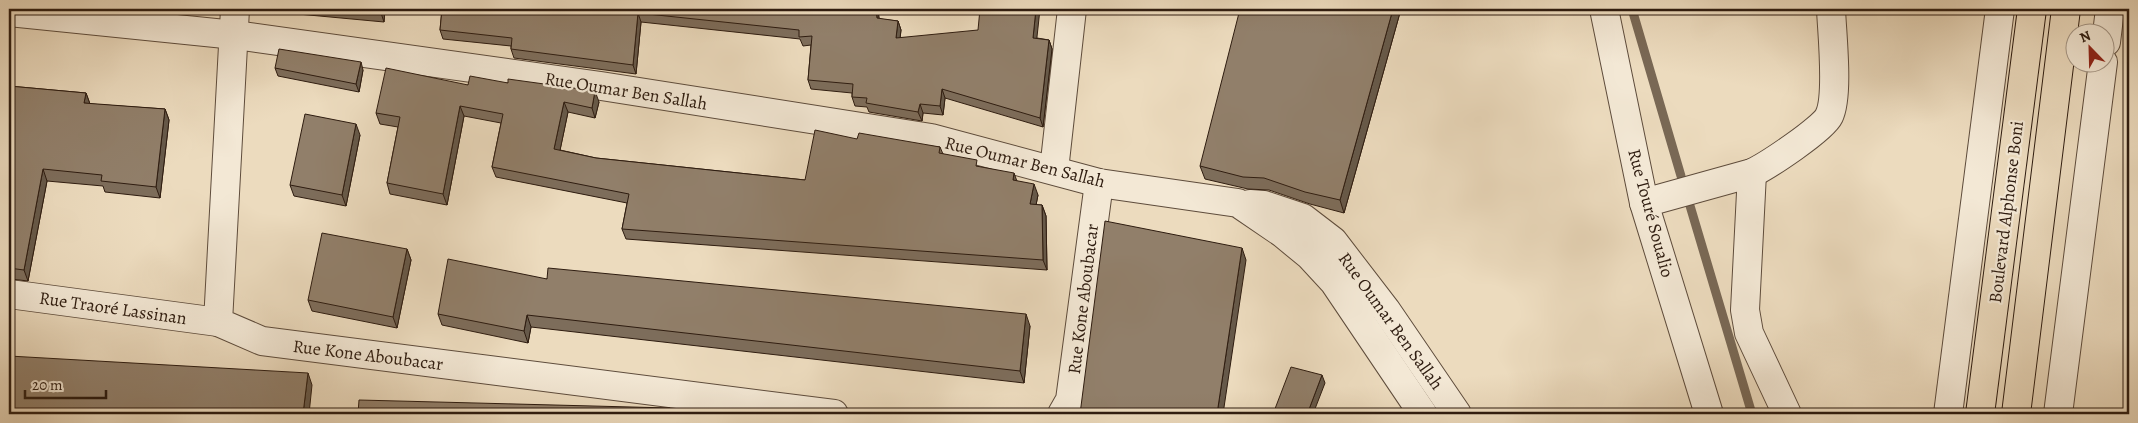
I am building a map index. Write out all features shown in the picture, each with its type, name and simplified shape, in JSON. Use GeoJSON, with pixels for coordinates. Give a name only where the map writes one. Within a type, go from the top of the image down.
{"type":"FeatureCollection","features":[{"type":"Feature","properties":{"kind":"main road","name":"Boulevard Alphonse Boni"},"geometry":{"type":"LineString","coordinates":[[1980,414],[2032,9]]}},
{"type":"Feature","properties":{"kind":"main road","name":"Boulevard Alphonse Boni"},"geometry":{"type":"LineString","coordinates":[[2016,414],[2066,9]]}},
{"type":"Feature","properties":{"kind":"street"},"geometry":{"type":"LineString","coordinates":[[218,322],[235,9]]}},
{"type":"Feature","properties":{"kind":"street"},"geometry":{"type":"LineString","coordinates":[[1054,170],[1072,9]]}},
{"type":"Feature","properties":{"kind":"street","name":"Rue Touré Soualio"},"geometry":{"type":"LineString","coordinates":[[1604,9],[1644,202],[1709,414]]}},
{"type":"Feature","properties":{"kind":"street"},"geometry":{"type":"LineString","coordinates":[[1644,202],[1752,173],[1768,165],[1829,118],[1834,101],[1831,9]]}},
{"type":"Feature","properties":{"kind":"street","name":"Boulevard Alphonse Boni"},"geometry":{"type":"LineString","coordinates":[[1948,414],[2000,9]]}},
{"type":"Feature","properties":{"kind":"street"},"geometry":{"type":"LineString","coordinates":[[2108,22],[2110,9]]}},
{"type":"Feature","properties":{"kind":"street","name":"Rue Oumar Ben Sallah"},"geometry":{"type":"LineString","coordinates":[[9,12],[235,35],[601,86],[931,138],[1098,182],[1238,203],[1264,205],[1303,218],[1333,242],[1386,310],[1457,414]]}},
{"type":"Feature","properties":{"kind":"street"},"geometry":{"type":"LineString","coordinates":[[2058,414],[2102,72]]}},
{"type":"Feature","properties":{"kind":"street"},"geometry":{"type":"LineString","coordinates":[[1752,173],[1745,310],[1749,333],[1787,414]]}},
{"type":"Feature","properties":{"kind":"street","name":"Rue Kone Aboubacar"},"geometry":{"type":"LineString","coordinates":[[1062,414],[1070,400],[1098,182]]}},
{"type":"Feature","properties":{"kind":"street","name":"Rue Oumar Ben Sallah"},"geometry":{"type":"LineString","coordinates":[[1238,203],[1282,233],[1310,256],[1328,276],[1365,327],[1423,414]]}},
{"type":"Feature","properties":{"kind":"street","name":"Rue Traoré Lassinan"},"geometry":{"type":"LineString","coordinates":[[9,294],[218,322]]}},
{"type":"Feature","properties":{"kind":"street","name":"Rue Kone Aboubacar"},"geometry":{"type":"LineString","coordinates":[[218,322],[262,341],[834,414]]}},
{"type":"Feature","properties":{"kind":"building"},"geometry":{"type":"Polygon","coordinates":[[[334,9],[381,9],[381,13],[334,9]]]}},
{"type":"Feature","properties":{"kind":"building"},"geometry":{"type":"Polygon","coordinates":[[[442,9],[876,9],[877,18],[898,21],[896,38],[978,30],[980,9],[1036,9],[1033,38],[1049,40],[1040,118],[942,89],[940,106],[920,104],[918,112],[866,103],[867,98],[852,97],[853,84],[808,80],[812,36],[799,37],[799,30],[638,13],[633,65],[511,49],[512,38],[440,30],[442,9]]]}},
{"type":"Feature","properties":{"kind":"building"},"geometry":{"type":"Polygon","coordinates":[[[1240,9],[1393,9],[1340,200],[1305,192],[1264,178],[1243,177],[1200,166],[1240,9]]]}},
{"type":"Feature","properties":{"kind":"building"},"geometry":{"type":"Polygon","coordinates":[[[279,49],[361,62],[356,84],[275,68],[279,49]]]}},
{"type":"Feature","properties":{"kind":"building"},"geometry":{"type":"Polygon","coordinates":[[[386,68],[468,85],[470,76],[508,83],[508,79],[595,91],[592,108],[564,102],[554,149],[596,158],[805,180],[815,130],[857,139],[859,133],[940,147],[939,153],[977,160],[976,166],[1014,173],[1013,180],[1034,184],[1030,204],[1042,205],[1043,260],[622,229],[629,194],[492,167],[503,114],[460,106],[443,194],[387,183],[400,117],[376,113],[386,68]]]}},
{"type":"Feature","properties":{"kind":"building"},"geometry":{"type":"Polygon","coordinates":[[[9,86],[86,93],[84,103],[165,109],[156,187],[101,181],[102,175],[43,169],[24,270],[9,268],[9,86]]]}},
{"type":"Feature","properties":{"kind":"building"},"geometry":{"type":"Polygon","coordinates":[[[305,114],[356,124],[342,195],[290,185],[305,114]]]}},
{"type":"Feature","properties":{"kind":"building"},"geometry":{"type":"Polygon","coordinates":[[[1105,221],[1242,248],[1217,414],[1080,414],[1105,221]]]}},
{"type":"Feature","properties":{"kind":"building"},"geometry":{"type":"Polygon","coordinates":[[[322,233],[407,249],[393,317],[308,300],[322,233]]]}},
{"type":"Feature","properties":{"kind":"building"},"geometry":{"type":"Polygon","coordinates":[[[448,259],[547,279],[548,268],[1026,314],[1020,371],[527,315],[524,331],[438,314],[448,259]]]}},
{"type":"Feature","properties":{"kind":"building"},"geometry":{"type":"Polygon","coordinates":[[[9,356],[308,373],[303,414],[9,414],[9,356]]]}},
{"type":"Feature","properties":{"kind":"building"},"geometry":{"type":"Polygon","coordinates":[[[1291,367],[1322,375],[1308,412],[1311,414],[1273,414],[1291,367]]]}},
{"type":"Feature","properties":{"kind":"building"},"geometry":{"type":"Polygon","coordinates":[[[359,400],[670,408],[669,414],[358,414],[359,400]]]}},
{"type":"Feature","properties":{"kind":"waterway"},"geometry":{"type":"LineString","coordinates":[[1632,9],[1681,176]]}},
{"type":"Feature","properties":{"kind":"waterway"},"geometry":{"type":"LineString","coordinates":[[1688,199],[1752,414]]}}]}
